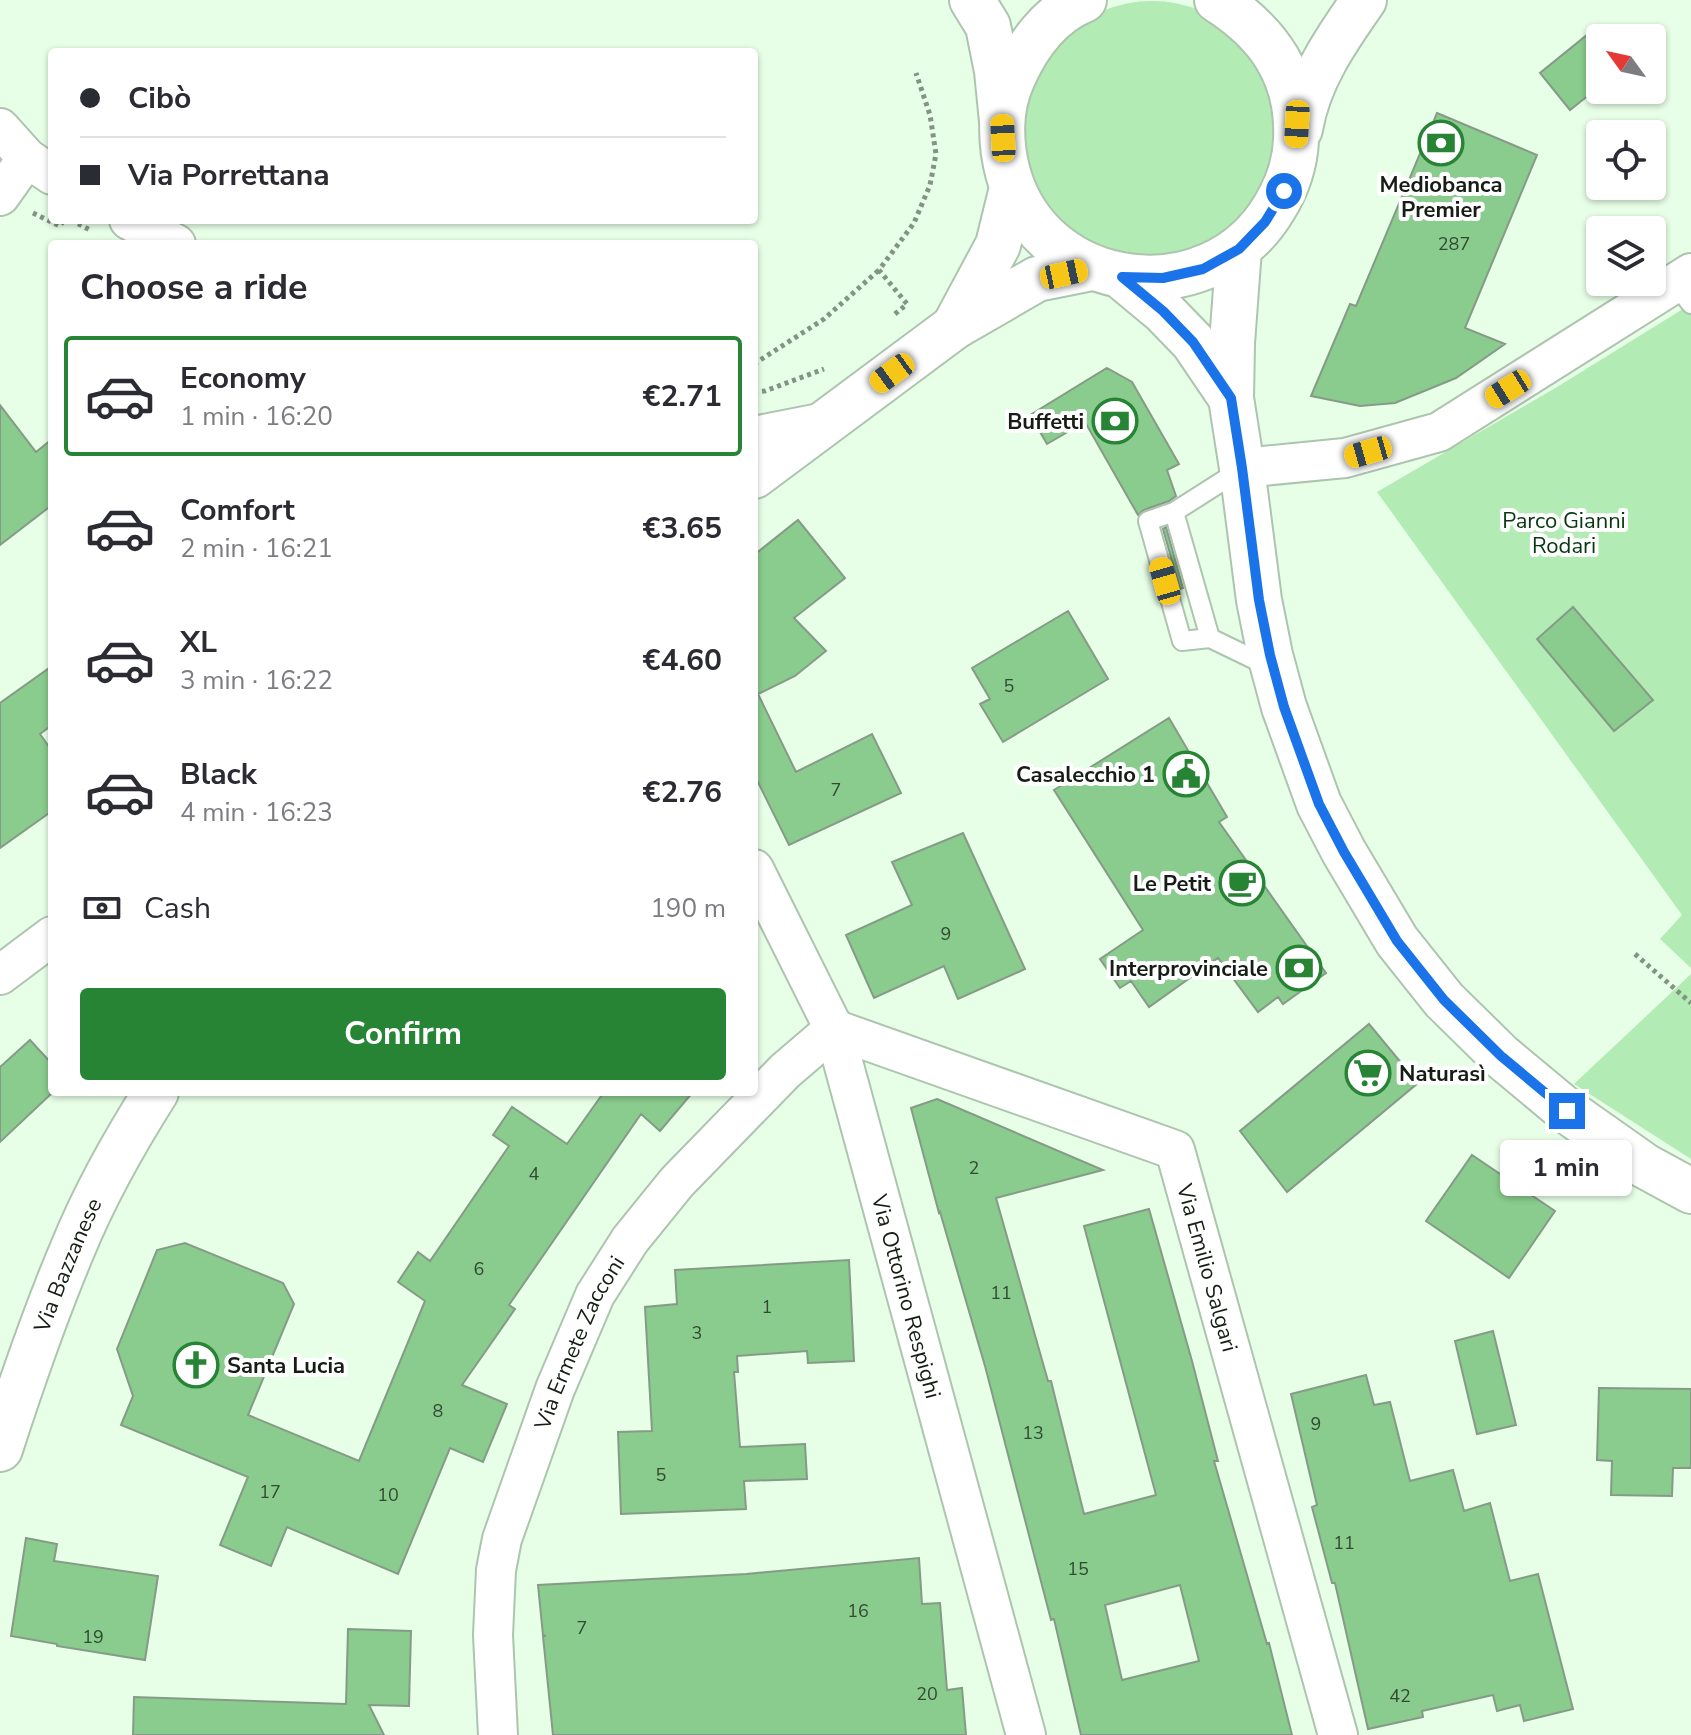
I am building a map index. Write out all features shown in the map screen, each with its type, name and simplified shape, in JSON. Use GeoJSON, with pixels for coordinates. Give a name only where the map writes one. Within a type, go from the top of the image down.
{"type":"FeatureCollection","features":[{"type":"Feature","properties":{"kind":"main road"},"geometry":{"type":"LineString","coordinates":[[972,0],[988,26],[997,71],[1003,155],[1012,188],[1026,213],[1044,236],[1066,254],[1107,272],[1163,311],[1193,342],[1231,398]]}},
{"type":"Feature","properties":{"kind":"main road"},"geometry":{"type":"LineString","coordinates":[[1002,121],[1009,87],[1024,54],[1046,25],[1084,0]]}},
{"type":"Feature","properties":{"kind":"main road"},"geometry":{"type":"LineString","coordinates":[[1217,0],[1240,15],[1263,37],[1281,63],[1294,103],[1297,124],[1295,155]]}},
{"type":"Feature","properties":{"kind":"main road"},"geometry":{"type":"LineString","coordinates":[[758,473],[954,327],[1037,279],[1107,272],[1163,278],[1203,269],[1239,249],[1265,222],[1284,191],[1295,155],[1303,106],[1328,52],[1364,0]]}},
{"type":"Feature","properties":{"kind":"main road"},"geometry":{"type":"LineString","coordinates":[[954,327],[998,245],[1012,188]]}},
{"type":"Feature","properties":{"kind":"main road"},"geometry":{"type":"LineString","coordinates":[[1239,249],[1231,398],[1259,600],[1284,707],[1319,804],[1397,941],[1444,1000],[1501,1056],[1567,1111],[1645,1166],[1691,1191]]}},
{"type":"Feature","properties":{"kind":"main road","name":"Via Bazzanese"},"geometry":{"type":"LineString","coordinates":[[0,1449],[36,1340],[74,1245],[114,1163],[154,1096]]}},
{"type":"Feature","properties":{"kind":"street"},"geometry":{"type":"LineString","coordinates":[[0,128],[40,167],[0,196]]}},
{"type":"Feature","properties":{"kind":"street"},"geometry":{"type":"LineString","coordinates":[[137,224],[168,240]]}},
{"type":"Feature","properties":{"kind":"street"},"geometry":{"type":"LineString","coordinates":[[1242,468],[1345,458],[1439,432],[1686,287]]}},
{"type":"Feature","properties":{"kind":"street"},"geometry":{"type":"LineString","coordinates":[[758,435],[825,422]]}},
{"type":"Feature","properties":{"kind":"street","name":"Via Ottorino Respighi"},"geometry":{"type":"LineString","coordinates":[[758,877],[834,1029],[1026,1735]]}},
{"type":"Feature","properties":{"kind":"street"},"geometry":{"type":"LineString","coordinates":[[5,961],[48,938]]}},
{"type":"Feature","properties":{"kind":"street","name":"Via Ermete Zacconi"},"geometry":{"type":"LineString","coordinates":[[498,1735],[493,1635],[496,1570],[502,1539],[555,1389],[595,1295],[630,1240],[677,1182],[785,1071],[834,1029]]}},
{"type":"Feature","properties":{"kind":"street","name":"Via Emilio Salgari"},"geometry":{"type":"LineString","coordinates":[[834,1029],[1175,1150],[1338,1735]]}},
{"type":"Feature","properties":{"kind":"lane"},"geometry":{"type":"LineString","coordinates":[[1242,468],[1174,512],[1148,521],[1182,641],[1210,638],[1274,670]]}},
{"type":"Feature","properties":{"kind":"lane"},"geometry":{"type":"LineString","coordinates":[[1174,512],[1210,638]]}},
{"type":"Feature","properties":{"kind":"path"},"geometry":{"type":"LineString","coordinates":[[758,361],[824,319],[879,270],[914,223],[930,185],[936,154],[930,115],[916,73]]}},
{"type":"Feature","properties":{"kind":"path"},"geometry":{"type":"LineString","coordinates":[[879,270],[907,304],[893,316]]}},
{"type":"Feature","properties":{"kind":"path"},"geometry":{"type":"LineString","coordinates":[[758,392],[829,366]]}},
{"type":"Feature","properties":{"kind":"path"},"geometry":{"type":"LineString","coordinates":[[1635,954],[1691,1003]]}},
{"type":"Feature","properties":{"kind":"green space"},"geometry":{"type":"Polygon","coordinates":[[[1152,1],[1189,6],[1212,16],[1243,38],[1265,69],[1275,92],[1280,129],[1275,166],[1265,189],[1243,220],[1212,242],[1189,252],[1152,257],[1115,252],[1092,242],[1061,220],[1039,189],[1029,166],[1024,129],[1029,92],[1039,69],[1061,38],[1092,16],[1115,6],[1152,1]]]}},
{"type":"Feature","properties":{"kind":"green space","name":"Parco Gianni Rodari"},"geometry":{"type":"Polygon","coordinates":[[[1691,304],[1691,968],[1660,939],[1682,915],[1377,492],[1691,304]]]}},
{"type":"Feature","properties":{"kind":"green space"},"geometry":{"type":"Polygon","coordinates":[[[1691,974],[1691,1159],[1574,1084],[1691,974]]]}},
{"type":"Feature","properties":{"kind":"building"},"geometry":{"type":"Polygon","coordinates":[[[1586,36],[1586,97],[1570,110],[1540,73],[1586,36]]]}},
{"type":"Feature","properties":{"kind":"building"},"geometry":{"type":"Polygon","coordinates":[[[1437,113],[1537,155],[1465,328],[1505,344],[1456,378],[1395,403],[1360,406],[1311,396],[1350,304],[1356,306],[1437,113]]]}},
{"type":"Feature","properties":{"kind":"building"},"geometry":{"type":"Polygon","coordinates":[[[1107,368],[1132,382],[1179,464],[1167,470],[1176,496],[1138,515],[1085,422],[1047,444],[1030,415],[1107,368]]]}},
{"type":"Feature","properties":{"kind":"building"},"geometry":{"type":"Polygon","coordinates":[[[0,405],[36,452],[48,442],[48,508],[0,545],[0,405]]]}},
{"type":"Feature","properties":{"kind":"building"},"geometry":{"type":"Polygon","coordinates":[[[798,520],[845,578],[794,618],[826,651],[795,676],[758,694],[758,552],[798,520]]]}},
{"type":"Feature","properties":{"kind":"building"},"geometry":{"type":"Polygon","coordinates":[[[1166,527],[1183,588],[1180,589],[1163,529],[1166,527]]]}},
{"type":"Feature","properties":{"kind":"building"},"geometry":{"type":"Polygon","coordinates":[[[1573,607],[1653,700],[1614,731],[1537,639],[1573,607]]]}},
{"type":"Feature","properties":{"kind":"building"},"geometry":{"type":"Polygon","coordinates":[[[1068,611],[1108,679],[1003,742],[980,704],[990,699],[972,668],[1068,611]]]}},
{"type":"Feature","properties":{"kind":"building"},"geometry":{"type":"Polygon","coordinates":[[[48,669],[48,728],[40,734],[48,745],[48,814],[0,848],[0,703],[48,669]]]}},
{"type":"Feature","properties":{"kind":"building"},"geometry":{"type":"Polygon","coordinates":[[[758,694],[796,772],[872,734],[901,793],[789,845],[758,782],[758,694]]]}},
{"type":"Feature","properties":{"kind":"building"},"geometry":{"type":"Polygon","coordinates":[[[1169,718],[1227,817],[1219,822],[1326,973],[1283,1004],[1278,997],[1258,1012],[1218,958],[1149,1007],[1131,981],[1120,988],[1100,959],[1143,930],[1054,790],[1169,718]]]}},
{"type":"Feature","properties":{"kind":"building"},"geometry":{"type":"Polygon","coordinates":[[[963,833],[1025,969],[958,999],[944,966],[874,998],[846,935],[912,905],[892,862],[963,833]]]}},
{"type":"Feature","properties":{"kind":"building"},"geometry":{"type":"Polygon","coordinates":[[[1369,1024],[1418,1083],[1287,1192],[1240,1131],[1369,1024]]]}},
{"type":"Feature","properties":{"kind":"building"},"geometry":{"type":"Polygon","coordinates":[[[30,1040],[48,1060],[49,1096],[0,1142],[0,1067],[30,1040]]]}},
{"type":"Feature","properties":{"kind":"building"},"geometry":{"type":"Polygon","coordinates":[[[601,1096],[690,1096],[660,1131],[641,1114],[509,1305],[515,1309],[462,1385],[507,1404],[483,1462],[450,1448],[398,1574],[287,1527],[271,1566],[220,1545],[248,1477],[121,1425],[133,1396],[117,1349],[157,1250],[185,1243],[283,1283],[294,1304],[248,1415],[359,1461],[425,1301],[398,1282],[418,1252],[430,1261],[509,1146],[493,1135],[512,1107],[567,1144],[601,1096]]]}},
{"type":"Feature","properties":{"kind":"building"},"geometry":{"type":"Polygon","coordinates":[[[937,1099],[1103,1170],[996,1198],[1048,1381],[1051,1381],[1084,1514],[1156,1495],[1084,1226],[1149,1209],[1218,1461],[1214,1461],[1269,1643],[1292,1735],[1081,1735],[1054,1619],[1051,1620],[985,1366],[911,1108],[937,1099]],[[1180,1585],[1105,1605],[1122,1680],[1199,1661],[1180,1585]]]}},
{"type":"Feature","properties":{"kind":"building"},"geometry":{"type":"Polygon","coordinates":[[[1472,1155],[1555,1211],[1509,1278],[1426,1221],[1472,1155]]]}},
{"type":"Feature","properties":{"kind":"building"},"geometry":{"type":"Polygon","coordinates":[[[849,1260],[854,1361],[808,1363],[807,1351],[737,1356],[738,1372],[734,1372],[740,1447],[805,1444],[807,1479],[744,1481],[746,1509],[621,1514],[618,1432],[652,1431],[645,1307],[677,1304],[675,1270],[849,1260]]]}},
{"type":"Feature","properties":{"kind":"building"},"geometry":{"type":"Polygon","coordinates":[[[1493,1331],[1516,1425],[1477,1434],[1455,1341],[1493,1331]]]}},
{"type":"Feature","properties":{"kind":"building"},"geometry":{"type":"Polygon","coordinates":[[[1366,1375],[1374,1405],[1390,1402],[1410,1481],[1453,1470],[1464,1511],[1490,1503],[1510,1581],[1538,1574],[1573,1709],[1524,1721],[1520,1705],[1497,1711],[1493,1695],[1422,1711],[1423,1717],[1368,1729],[1335,1583],[1332,1583],[1312,1507],[1317,1505],[1291,1394],[1366,1375]]]}},
{"type":"Feature","properties":{"kind":"building"},"geometry":{"type":"Polygon","coordinates":[[[1599,1388],[1691,1389],[1691,1468],[1673,1468],[1672,1496],[1611,1495],[1612,1461],[1597,1460],[1599,1388]]]}},
{"type":"Feature","properties":{"kind":"building"},"geometry":{"type":"Polygon","coordinates":[[[26,1538],[57,1544],[54,1561],[158,1576],[145,1660],[11,1636],[26,1538]]]}},
{"type":"Feature","properties":{"kind":"building"},"geometry":{"type":"Polygon","coordinates":[[[919,1558],[922,1604],[940,1603],[947,1690],[962,1688],[966,1735],[553,1735],[543,1636],[546,1636],[543,1635],[538,1585],[746,1574],[919,1558]]]}},
{"type":"Feature","properties":{"kind":"building"},"geometry":{"type":"Polygon","coordinates":[[[348,1629],[411,1631],[409,1706],[369,1705],[384,1735],[133,1735],[134,1697],[346,1704],[348,1629]]]}},
{"type":"Feature","properties":{"kind":"place","name":"Mediobanca Premier"},"geometry":{"type":"Point","coordinates":[1441,143]}},
{"type":"Feature","properties":{"kind":"place","name":"Buffetti"},"geometry":{"type":"Point","coordinates":[1115,421]}},
{"type":"Feature","properties":{"kind":"place","name":"Casalecchio 1"},"geometry":{"type":"Point","coordinates":[1186,774]}},
{"type":"Feature","properties":{"kind":"place","name":"Le Petit"},"geometry":{"type":"Point","coordinates":[1242,883]}},
{"type":"Feature","properties":{"kind":"place","name":"Interprovinciale"},"geometry":{"type":"Point","coordinates":[1299,968]}},
{"type":"Feature","properties":{"kind":"place","name":"Naturasì"},"geometry":{"type":"Point","coordinates":[1368,1073]}},
{"type":"Feature","properties":{"kind":"place","name":"Santa Lucia"},"geometry":{"type":"Point","coordinates":[196,1365]}},
{"type":"Feature","properties":{"kind":"route"},"geometry":{"type":"LineString","coordinates":[[1284,191],[1265,222],[1239,249],[1203,269],[1163,278],[1122,277],[1163,311],[1193,342],[1231,398],[1259,600],[1270,655],[1284,707],[1319,804],[1344,852],[1397,941],[1444,1000],[1501,1056],[1567,1111]]}}]}
